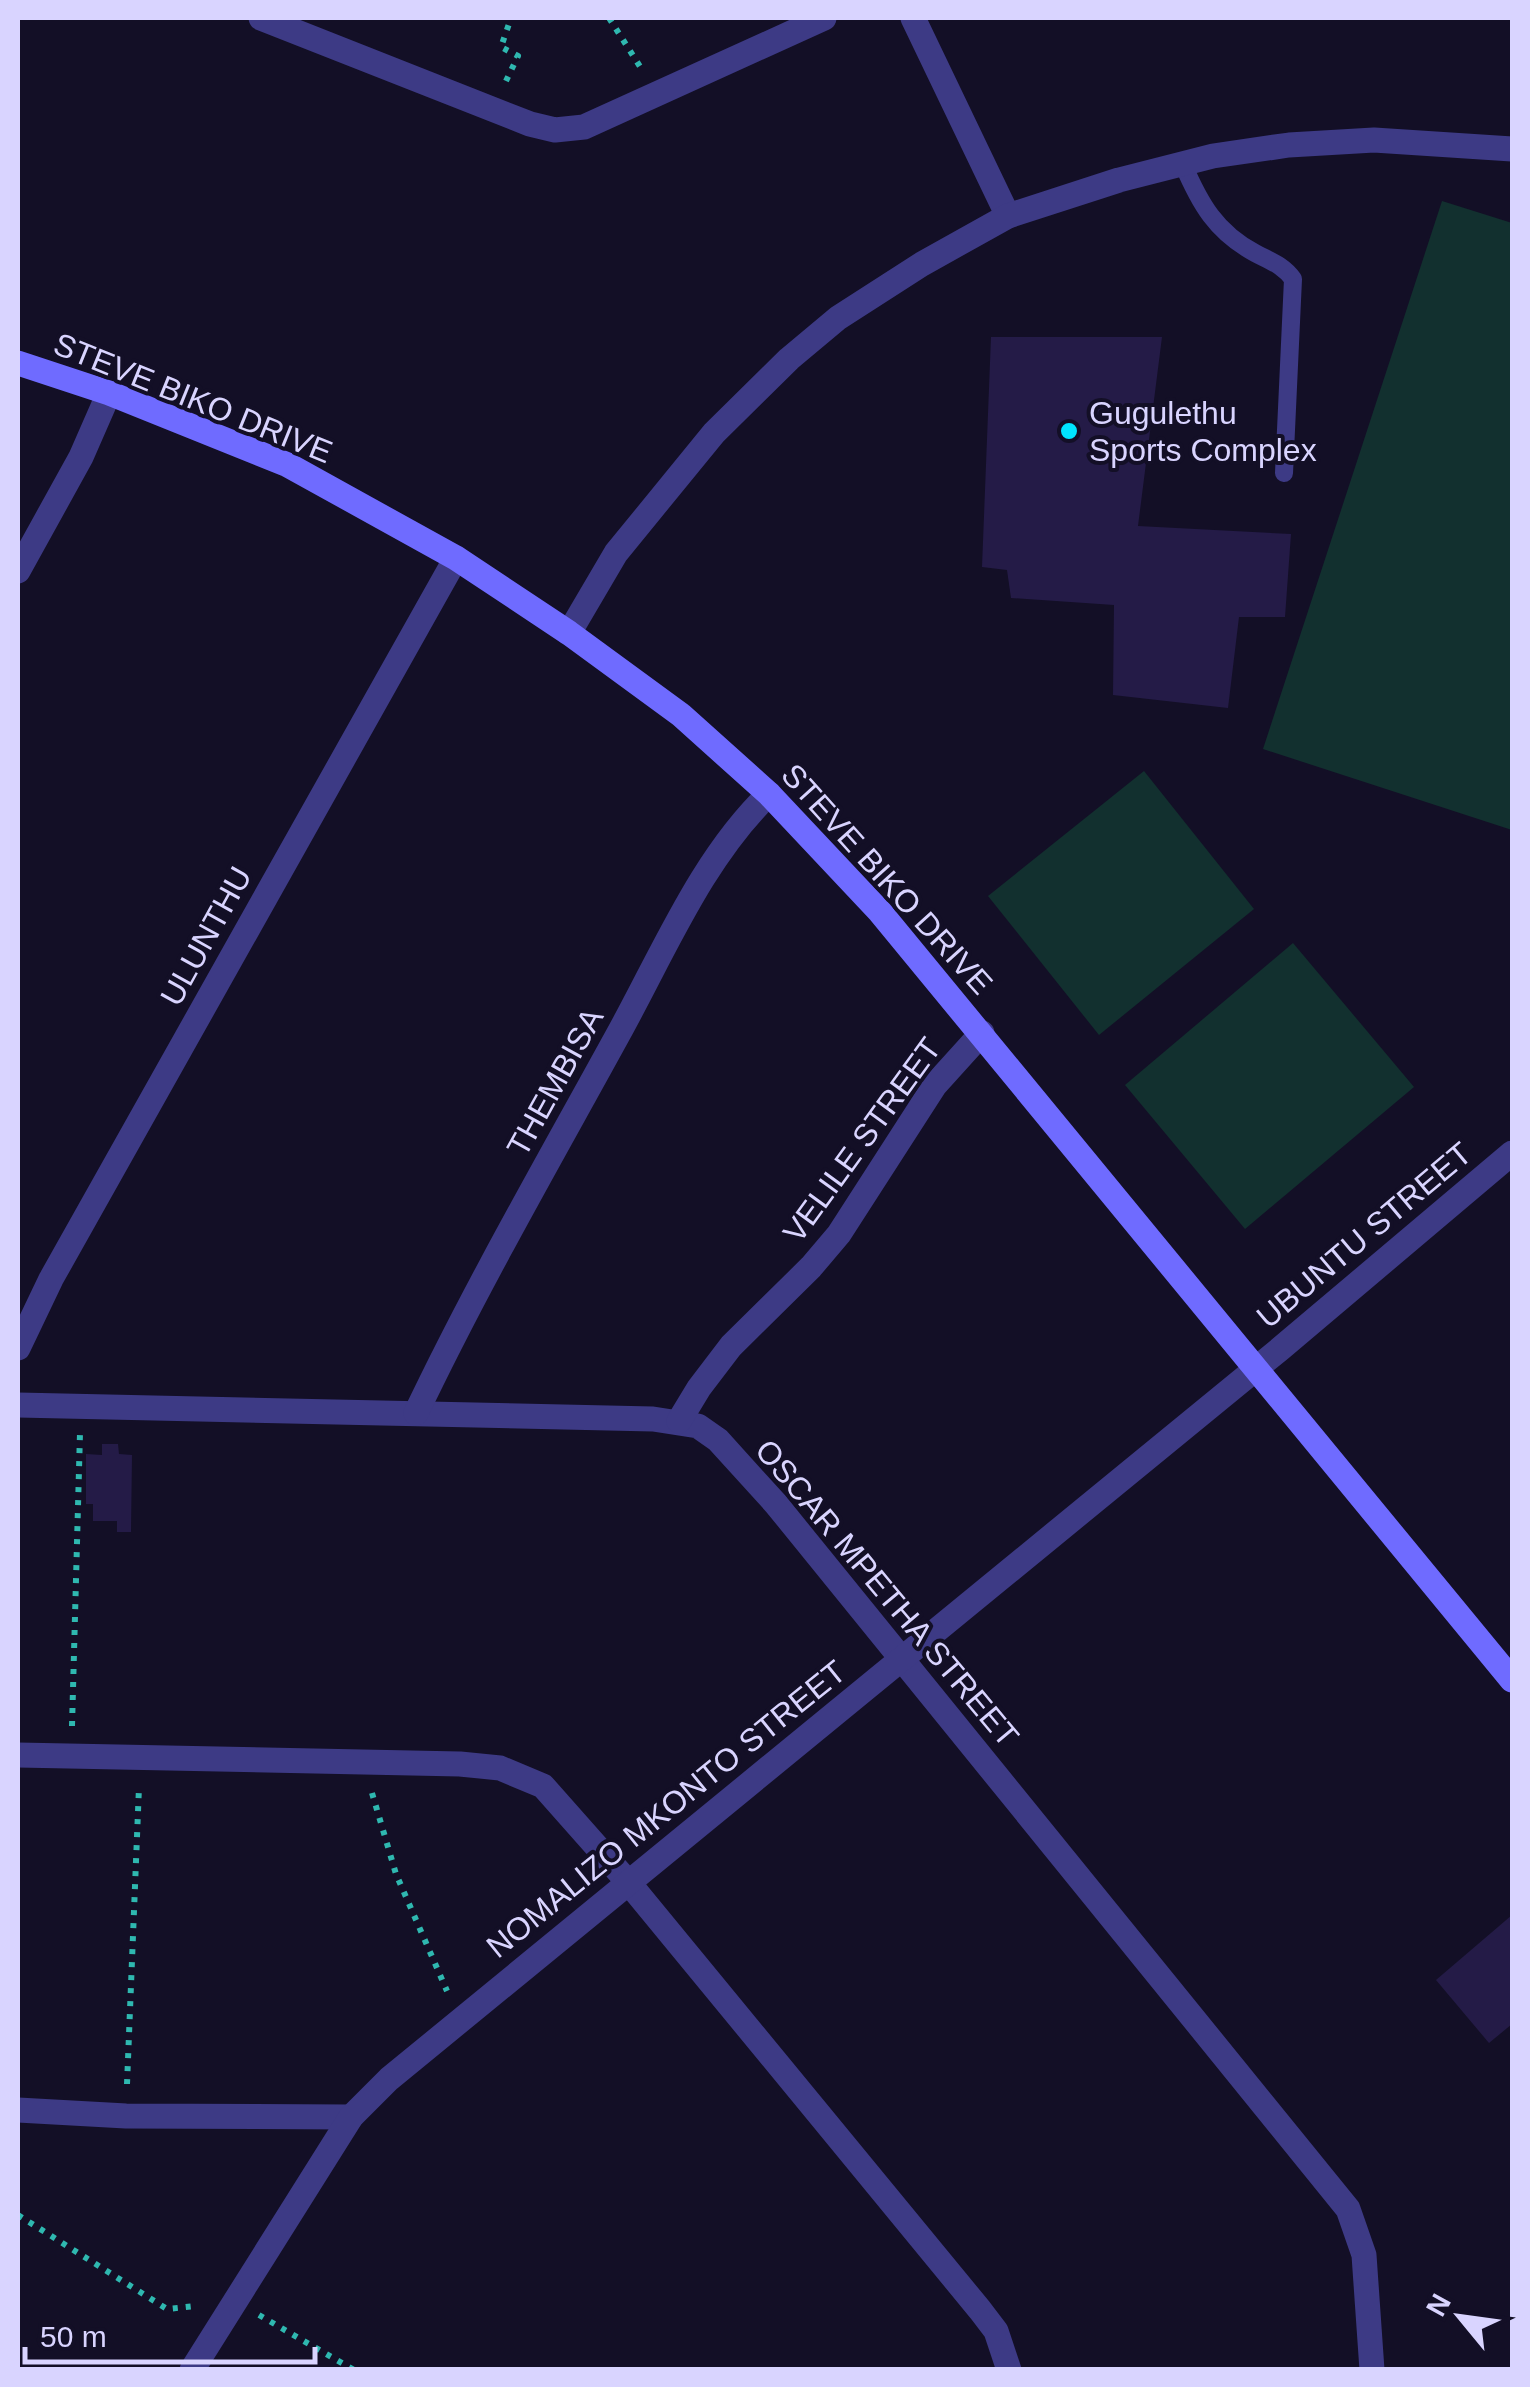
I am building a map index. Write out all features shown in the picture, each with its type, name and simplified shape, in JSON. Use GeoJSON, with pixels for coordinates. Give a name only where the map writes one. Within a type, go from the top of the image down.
{"type":"FeatureCollection","features":[{"type":"Feature","properties":{"kind":"main road","name":"STEVE BIKO DRIVE"},"geometry":{"type":"LineString","coordinates":[[18,364],[109,393],[288,466],[456,558],[569,633],[681,715],[769,794],[880,912],[1509,1670]]}},
{"type":"Feature","properties":{"kind":"street"},"geometry":{"type":"LineString","coordinates":[[261,18],[493,110],[555,130],[584,127],[824,18]]}},
{"type":"Feature","properties":{"kind":"street"},"geometry":{"type":"LineString","coordinates":[[913,18],[1008,216]]}},
{"type":"Feature","properties":{"kind":"street"},"geometry":{"type":"LineString","coordinates":[[569,633],[616,553],[714,434],[789,360],[852,309],[1008,216],[1119,180],[1212,156],[1289,145],[1374,140],[1512,149]]}},
{"type":"Feature","properties":{"kind":"street"},"geometry":{"type":"LineString","coordinates":[[18,571],[81,457],[109,393]]}},
{"type":"Feature","properties":{"kind":"street","name":"ULUNTHU"},"geometry":{"type":"LineString","coordinates":[[18,1348],[51,1278],[456,558]]}},
{"type":"Feature","properties":{"kind":"street","name":"THEMBISA"},"geometry":{"type":"LineString","coordinates":[[416,1413],[478,1291],[697,892],[744,818],[769,794]]}},
{"type":"Feature","properties":{"kind":"street","name":"VELILE STREET"},"geometry":{"type":"LineString","coordinates":[[678,1421],[731,1346],[839,1234],[935,1085],[982,1033]]}},
{"type":"Feature","properties":{"kind":"street","name":"UBUNTU STREET"},"geometry":{"type":"LineString","coordinates":[[1257,1367],[1512,1153]]}},
{"type":"Feature","properties":{"kind":"street","name":"NOMALIZO MKONTO STREET"},"geometry":{"type":"LineString","coordinates":[[192,2370],[351,2118],[389,2079],[1257,1367]]}},
{"type":"Feature","properties":{"kind":"street","name":"OSCAR MPETHA STREET"},"geometry":{"type":"LineString","coordinates":[[18,1405],[678,1421],[698,1426],[718,1440],[776,1504],[1348,2209],[1364,2255],[1372,2370]]}},
{"type":"Feature","properties":{"kind":"street"},"geometry":{"type":"LineString","coordinates":[[18,1755],[460,1764],[500,1768],[543,1786],[628,1882],[980,2310],[996,2331],[1009,2370]]}},
{"type":"Feature","properties":{"kind":"street"},"geometry":{"type":"LineString","coordinates":[[18,2110],[126,2116],[351,2118]]}},
{"type":"Feature","properties":{"kind":"lane"},"geometry":{"type":"LineString","coordinates":[[1183,164],[1197,198],[1218,228],[1278,264],[1293,279],[1284,472]]}},
{"type":"Feature","properties":{"kind":"path"},"geometry":{"type":"LineString","coordinates":[[493,110],[518,56],[501,47],[511,18]]}},
{"type":"Feature","properties":{"kind":"path"},"geometry":{"type":"LineString","coordinates":[[609,18],[656,95]]}},
{"type":"Feature","properties":{"kind":"path"},"geometry":{"type":"LineString","coordinates":[[70,1757],[81,1405]]}},
{"type":"Feature","properties":{"kind":"path"},"geometry":{"type":"LineString","coordinates":[[126,2116],[140,1759]]}},
{"type":"Feature","properties":{"kind":"path"},"geometry":{"type":"LineString","coordinates":[[363,1763],[396,1874],[460,2020]]}},
{"type":"Feature","properties":{"kind":"path"},"geometry":{"type":"LineString","coordinates":[[18,2215],[167,2309],[236,2301],[354,2370]]}},
{"type":"Feature","properties":{"kind":"green space"},"geometry":{"type":"Polygon","coordinates":[[[1442,201],[1512,223],[1512,830],[1263,749],[1442,201]]]}},
{"type":"Feature","properties":{"kind":"green space"},"geometry":{"type":"Polygon","coordinates":[[[1144,771],[1254,909],[1099,1035],[988,896],[1144,771]]]}},
{"type":"Feature","properties":{"kind":"green space"},"geometry":{"type":"Polygon","coordinates":[[[1293,943],[1414,1087],[1245,1229],[1125,1085],[1293,943]]]}},
{"type":"Feature","properties":{"kind":"building","name":"Gugulethu Sports Complex"},"geometry":{"type":"Polygon","coordinates":[[[991,337],[1162,337],[1138,526],[1291,534],[1285,617],[1239,617],[1228,708],[1113,695],[1114,605],[1011,598],[1007,570],[982,567],[991,337]]]}},
{"type":"Feature","properties":{"kind":"building"},"geometry":{"type":"Polygon","coordinates":[[[102,1444],[118,1444],[119,1454],[132,1455],[131,1532],[117,1532],[117,1521],[93,1521],[93,1504],[86,1504],[86,1454],[102,1455],[102,1444]]]}},
{"type":"Feature","properties":{"kind":"building"},"geometry":{"type":"Polygon","coordinates":[[[1512,1915],[1512,2024],[1489,2043],[1436,1980],[1512,1915]]]}},
{"type":"Feature","properties":{"kind":"place","name":"Gugulethu Sports Complex"},"geometry":{"type":"Point","coordinates":[1069,431]}}]}
